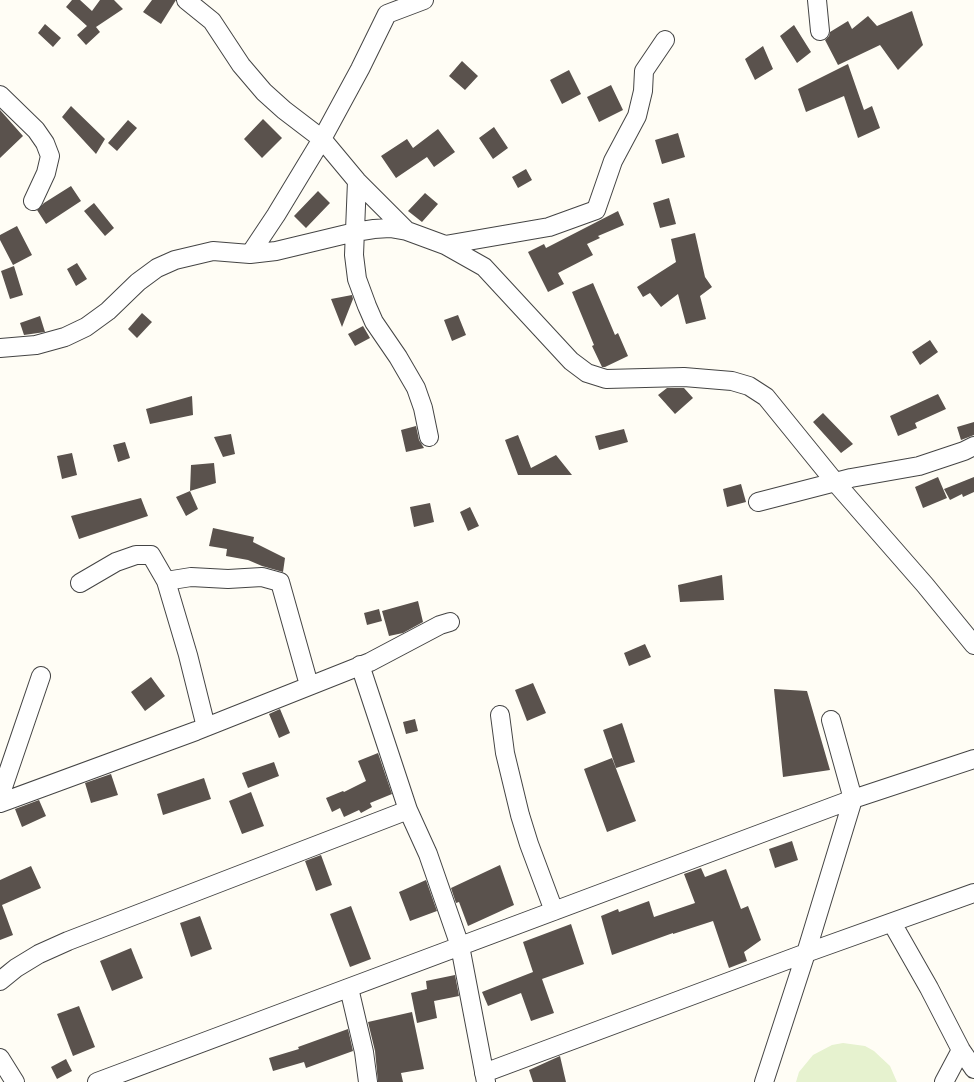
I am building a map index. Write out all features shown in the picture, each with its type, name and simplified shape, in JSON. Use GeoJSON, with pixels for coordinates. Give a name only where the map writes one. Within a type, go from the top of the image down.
{"type":"FeatureCollection","features":[{"type":"Feature","properties":{"kind":"street"},"geometry":{"type":"LineString","coordinates":[[186,0],[212,21],[241,65],[264,92],[322,139],[357,181],[407,231]]}},
{"type":"Feature","properties":{"kind":"street"},"geometry":{"type":"LineString","coordinates":[[250,254],[322,139],[387,14],[424,0]]}},
{"type":"Feature","properties":{"kind":"street"},"geometry":{"type":"LineString","coordinates":[[817,0],[820,31]]}},
{"type":"Feature","properties":{"kind":"street"},"geometry":{"type":"LineString","coordinates":[[445,245],[549,228],[596,210],[613,161],[637,116],[643,91],[644,71],[665,40]]}},
{"type":"Feature","properties":{"kind":"street"},"geometry":{"type":"LineString","coordinates":[[0,95],[36,130],[45,143],[50,156],[46,173],[33,202]]}},
{"type":"Feature","properties":{"kind":"street"},"geometry":{"type":"LineString","coordinates":[[357,181],[354,255],[358,279],[374,322],[398,356],[416,388],[423,408],[429,436]]}},
{"type":"Feature","properties":{"kind":"street"},"geometry":{"type":"LineString","coordinates":[[0,348],[36,345],[64,337],[86,327],[108,311],[138,282],[157,268],[175,260],[213,251],[250,254],[309,244],[355,232],[390,228],[407,231],[445,245],[484,267],[571,361],[587,373],[606,379],[711,378],[749,386],[766,397],[835,482],[925,585],[974,645]]}},
{"type":"Feature","properties":{"kind":"street"},"geometry":{"type":"LineString","coordinates":[[758,502],[835,482],[919,466],[974,446]]}},
{"type":"Feature","properties":{"kind":"street"},"geometry":{"type":"LineString","coordinates":[[80,583],[116,562],[136,556],[151,555],[166,581],[188,655],[206,727]]}},
{"type":"Feature","properties":{"kind":"street"},"geometry":{"type":"LineString","coordinates":[[166,581],[191,577],[228,579],[262,577],[280,582],[309,685]]}},
{"type":"Feature","properties":{"kind":"street"},"geometry":{"type":"LineString","coordinates":[[0,803],[206,727],[376,659],[440,625],[450,622]]}},
{"type":"Feature","properties":{"kind":"street"},"geometry":{"type":"LineString","coordinates":[[360,665],[408,810],[428,854],[460,946],[485,1078],[806,953],[974,893]]}},
{"type":"Feature","properties":{"kind":"street"},"geometry":{"type":"LineString","coordinates":[[0,796],[41,676]]}},
{"type":"Feature","properties":{"kind":"street"},"geometry":{"type":"LineString","coordinates":[[500,715],[504,744],[520,815],[554,911]]}},
{"type":"Feature","properties":{"kind":"street"},"geometry":{"type":"LineString","coordinates":[[764,1082],[853,799],[831,720]]}},
{"type":"Feature","properties":{"kind":"street"},"geometry":{"type":"LineString","coordinates":[[97,1082],[853,799],[974,759]]}},
{"type":"Feature","properties":{"kind":"street"},"geometry":{"type":"LineString","coordinates":[[0,981],[16,968],[39,954],[77,938],[408,810]]}},
{"type":"Feature","properties":{"kind":"street"},"geometry":{"type":"LineString","coordinates":[[892,923],[961,1050],[974,1069]]}},
{"type":"Feature","properties":{"kind":"street"},"geometry":{"type":"LineString","coordinates":[[349,988],[364,1052],[368,1082]]}},
{"type":"Feature","properties":{"kind":"street"},"geometry":{"type":"LineString","coordinates":[[944,1082],[961,1050]]}},
{"type":"Feature","properties":{"kind":"street"},"geometry":{"type":"LineString","coordinates":[[0,1058],[15,1082]]}},
{"type":"Feature","properties":{"kind":"green space"},"geometry":{"type":"Polygon","coordinates":[[[843,1043],[865,1046],[874,1051],[890,1066],[897,1082],[796,1082],[799,1072],[813,1055],[832,1045],[843,1043]]]}},
{"type":"Feature","properties":{"kind":"building"},"geometry":{"type":"Polygon","coordinates":[[[72,0],[80,0],[92,11],[100,0],[114,0],[123,9],[96,27],[100,32],[86,45],[77,35],[87,26],[66,7],[72,0]]]}},
{"type":"Feature","properties":{"kind":"building"},"geometry":{"type":"Polygon","coordinates":[[[152,0],[176,0],[161,24],[143,12],[152,0]]]}},
{"type":"Feature","properties":{"kind":"building"},"geometry":{"type":"Polygon","coordinates":[[[912,11],[923,45],[898,70],[880,45],[838,65],[825,40],[830,32],[848,21],[852,29],[868,16],[877,26],[912,11]]]}},
{"type":"Feature","properties":{"kind":"building"},"geometry":{"type":"Polygon","coordinates":[[[45,24],[61,38],[53,47],[38,33],[45,24]]]}},
{"type":"Feature","properties":{"kind":"building"},"geometry":{"type":"Polygon","coordinates":[[[794,25],[811,52],[797,63],[780,36],[794,25]]]}},
{"type":"Feature","properties":{"kind":"building"},"geometry":{"type":"Polygon","coordinates":[[[763,46],[773,69],[755,80],[745,59],[763,46]]]}},
{"type":"Feature","properties":{"kind":"building"},"geometry":{"type":"Polygon","coordinates":[[[462,61],[478,76],[465,90],[449,76],[462,61]]]}},
{"type":"Feature","properties":{"kind":"building"},"geometry":{"type":"Polygon","coordinates":[[[848,64],[864,110],[872,106],[880,128],[858,138],[844,96],[806,112],[798,89],[848,64]]]}},
{"type":"Feature","properties":{"kind":"building"},"geometry":{"type":"Polygon","coordinates":[[[569,70],[581,94],[562,104],[550,80],[569,70]]]}},
{"type":"Feature","properties":{"kind":"building"},"geometry":{"type":"Polygon","coordinates":[[[611,85],[623,110],[599,122],[587,97],[611,85]]]}},
{"type":"Feature","properties":{"kind":"building"},"geometry":{"type":"Polygon","coordinates":[[[71,106],[105,139],[96,154],[62,117],[71,106]]]}},
{"type":"Feature","properties":{"kind":"building"},"geometry":{"type":"Polygon","coordinates":[[[0,110],[23,136],[0,158],[0,110]]]}},
{"type":"Feature","properties":{"kind":"building"},"geometry":{"type":"Polygon","coordinates":[[[263,119],[282,138],[262,158],[244,139],[263,119]]]}},
{"type":"Feature","properties":{"kind":"building"},"geometry":{"type":"Polygon","coordinates":[[[128,120],[137,128],[117,151],[108,143],[128,120]]]}},
{"type":"Feature","properties":{"kind":"building"},"geometry":{"type":"Polygon","coordinates":[[[494,127],[508,148],[493,159],[479,138],[494,127]]]}},
{"type":"Feature","properties":{"kind":"building"},"geometry":{"type":"Polygon","coordinates":[[[438,129],[455,152],[434,167],[427,157],[396,178],[381,156],[407,139],[413,148],[438,129]]]}},
{"type":"Feature","properties":{"kind":"building"},"geometry":{"type":"Polygon","coordinates":[[[678,133],[685,157],[662,164],[655,140],[678,133]]]}},
{"type":"Feature","properties":{"kind":"building"},"geometry":{"type":"Polygon","coordinates":[[[526,169],[532,180],[518,188],[512,177],[526,169]]]}},
{"type":"Feature","properties":{"kind":"building"},"geometry":{"type":"Polygon","coordinates":[[[71,186],[81,201],[46,224],[37,210],[44,203],[71,186]]]}},
{"type":"Feature","properties":{"kind":"building"},"geometry":{"type":"Polygon","coordinates":[[[318,191],[330,203],[306,228],[294,216],[318,191]]]}},
{"type":"Feature","properties":{"kind":"building"},"geometry":{"type":"Polygon","coordinates":[[[425,193],[438,204],[422,222],[408,211],[425,193]]]}},
{"type":"Feature","properties":{"kind":"building"},"geometry":{"type":"Polygon","coordinates":[[[669,198],[676,224],[660,228],[653,203],[669,198]]]}},
{"type":"Feature","properties":{"kind":"building"},"geometry":{"type":"Polygon","coordinates":[[[94,203],[114,228],[105,236],[84,211],[94,203]]]}},
{"type":"Feature","properties":{"kind":"building"},"geometry":{"type":"Polygon","coordinates":[[[618,211],[624,225],[598,236],[600,238],[587,244],[593,255],[558,273],[564,284],[548,292],[528,252],[544,244],[546,248],[618,211]]]}},
{"type":"Feature","properties":{"kind":"building"},"geometry":{"type":"Polygon","coordinates":[[[17,226],[32,255],[13,265],[0,240],[0,235],[17,226]]]}},
{"type":"Feature","properties":{"kind":"building"},"geometry":{"type":"Polygon","coordinates":[[[695,233],[705,277],[712,287],[700,296],[706,319],[686,324],[678,294],[661,307],[650,293],[643,297],[637,287],[676,262],[671,239],[695,233]]]}},
{"type":"Feature","properties":{"kind":"building"},"geometry":{"type":"Polygon","coordinates":[[[77,263],[87,279],[76,286],[67,269],[77,263]]]}},
{"type":"Feature","properties":{"kind":"building"},"geometry":{"type":"Polygon","coordinates":[[[14,266],[23,295],[10,299],[1,271],[14,266]]]}},
{"type":"Feature","properties":{"kind":"building"},"geometry":{"type":"Polygon","coordinates":[[[593,283],[615,335],[618,333],[628,356],[605,367],[602,367],[592,346],[594,345],[572,292],[593,283]]]}},
{"type":"Feature","properties":{"kind":"building"},"geometry":{"type":"Polygon","coordinates":[[[352,295],[353,299],[342,327],[331,299],[352,295]]]}},
{"type":"Feature","properties":{"kind":"building"},"geometry":{"type":"Polygon","coordinates":[[[142,313],[152,322],[137,338],[128,329],[142,313]]]}},
{"type":"Feature","properties":{"kind":"building"},"geometry":{"type":"Polygon","coordinates":[[[458,315],[466,335],[452,341],[444,320],[458,315]]]}},
{"type":"Feature","properties":{"kind":"building"},"geometry":{"type":"Polygon","coordinates":[[[40,316],[45,332],[24,335],[20,323],[40,316]]]}},
{"type":"Feature","properties":{"kind":"building"},"geometry":{"type":"Polygon","coordinates":[[[363,326],[370,338],[355,346],[348,334],[363,326]]]}},
{"type":"Feature","properties":{"kind":"building"},"geometry":{"type":"Polygon","coordinates":[[[930,340],[938,352],[920,365],[912,352],[930,340]]]}},
{"type":"Feature","properties":{"kind":"building"},"geometry":{"type":"Polygon","coordinates":[[[667,388],[684,388],[693,398],[675,414],[658,395],[667,388]]]}},
{"type":"Feature","properties":{"kind":"building"},"geometry":{"type":"Polygon","coordinates":[[[938,394],[946,409],[915,423],[917,428],[898,436],[890,416],[938,394]]]}},
{"type":"Feature","properties":{"kind":"building"},"geometry":{"type":"Polygon","coordinates":[[[192,396],[193,415],[150,424],[146,409],[192,396]]]}},
{"type":"Feature","properties":{"kind":"building"},"geometry":{"type":"Polygon","coordinates":[[[823,413],[853,444],[841,453],[813,422],[823,413]]]}},
{"type":"Feature","properties":{"kind":"building"},"geometry":{"type":"Polygon","coordinates":[[[974,422],[974,435],[961,440],[957,427],[974,422]]]}},
{"type":"Feature","properties":{"kind":"building"},"geometry":{"type":"Polygon","coordinates":[[[416,426],[419,440],[424,448],[406,452],[401,430],[416,426]]]}},
{"type":"Feature","properties":{"kind":"building"},"geometry":{"type":"Polygon","coordinates":[[[624,429],[628,442],[599,450],[595,436],[624,429]]]}},
{"type":"Feature","properties":{"kind":"building"},"geometry":{"type":"Polygon","coordinates":[[[231,434],[235,454],[223,457],[214,437],[231,434]]]}},
{"type":"Feature","properties":{"kind":"building"},"geometry":{"type":"Polygon","coordinates":[[[518,435],[531,468],[556,455],[572,475],[518,475],[505,440],[518,435]]]}},
{"type":"Feature","properties":{"kind":"building"},"geometry":{"type":"Polygon","coordinates":[[[125,442],[130,458],[118,462],[113,445],[125,442]]]}},
{"type":"Feature","properties":{"kind":"building"},"geometry":{"type":"Polygon","coordinates":[[[72,453],[77,475],[62,479],[57,456],[72,453]]]}},
{"type":"Feature","properties":{"kind":"building"},"geometry":{"type":"Polygon","coordinates":[[[214,463],[216,483],[190,491],[191,465],[214,463]]]}},
{"type":"Feature","properties":{"kind":"building"},"geometry":{"type":"Polygon","coordinates":[[[938,477],[947,498],[923,508],[915,487],[938,477]]]}},
{"type":"Feature","properties":{"kind":"building"},"geometry":{"type":"Polygon","coordinates":[[[974,477],[974,492],[963,497],[962,494],[950,500],[944,489],[974,477]]]}},
{"type":"Feature","properties":{"kind":"building"},"geometry":{"type":"Polygon","coordinates":[[[741,484],[746,502],[727,507],[723,489],[741,484]]]}},
{"type":"Feature","properties":{"kind":"building"},"geometry":{"type":"Polygon","coordinates":[[[190,491],[198,509],[186,516],[176,497],[190,491]]]}},
{"type":"Feature","properties":{"kind":"building"},"geometry":{"type":"Polygon","coordinates":[[[141,498],[148,516],[79,539],[71,516],[141,498]]]}},
{"type":"Feature","properties":{"kind":"building"},"geometry":{"type":"Polygon","coordinates":[[[430,503],[434,522],[414,527],[410,507],[430,503]]]}},
{"type":"Feature","properties":{"kind":"building"},"geometry":{"type":"Polygon","coordinates":[[[470,507],[479,526],[468,531],[460,512],[470,507]]]}},
{"type":"Feature","properties":{"kind":"building"},"geometry":{"type":"Polygon","coordinates":[[[213,528],[254,537],[253,542],[285,558],[283,572],[248,560],[226,556],[227,549],[209,546],[213,528]]]}},
{"type":"Feature","properties":{"kind":"building"},"geometry":{"type":"Polygon","coordinates":[[[722,575],[724,600],[680,602],[678,585],[722,575]]]}},
{"type":"Feature","properties":{"kind":"building"},"geometry":{"type":"Polygon","coordinates":[[[418,601],[423,622],[403,633],[389,636],[382,611],[418,601]]]}},
{"type":"Feature","properties":{"kind":"building"},"geometry":{"type":"Polygon","coordinates":[[[379,609],[382,621],[367,625],[364,613],[379,609]]]}},
{"type":"Feature","properties":{"kind":"building"},"geometry":{"type":"Polygon","coordinates":[[[645,644],[651,657],[629,666],[624,653],[645,644]]]}},
{"type":"Feature","properties":{"kind":"building"},"geometry":{"type":"Polygon","coordinates":[[[151,677],[165,696],[145,711],[131,692],[151,677]]]}},
{"type":"Feature","properties":{"kind":"building"},"geometry":{"type":"Polygon","coordinates":[[[533,683],[546,713],[527,721],[515,690],[533,683]]]}},
{"type":"Feature","properties":{"kind":"building"},"geometry":{"type":"Polygon","coordinates":[[[774,689],[807,691],[830,770],[783,777],[774,689]]]}},
{"type":"Feature","properties":{"kind":"building"},"geometry":{"type":"Polygon","coordinates":[[[280,709],[290,733],[279,738],[269,714],[280,709]]]}},
{"type":"Feature","properties":{"kind":"building"},"geometry":{"type":"Polygon","coordinates":[[[415,719],[418,731],[406,734],[403,722],[415,719]]]}},
{"type":"Feature","properties":{"kind":"building"},"geometry":{"type":"Polygon","coordinates":[[[622,723],[635,762],[616,768],[603,730],[622,723]]]}},
{"type":"Feature","properties":{"kind":"building"},"geometry":{"type":"Polygon","coordinates":[[[378,753],[392,794],[370,803],[372,807],[361,813],[359,810],[344,817],[340,808],[332,812],[326,798],[344,792],[366,781],[358,761],[378,753]]]}},
{"type":"Feature","properties":{"kind":"building"},"geometry":{"type":"Polygon","coordinates":[[[612,758],[636,821],[607,832],[584,769],[612,758]]]}},
{"type":"Feature","properties":{"kind":"building"},"geometry":{"type":"Polygon","coordinates":[[[274,762],[279,776],[248,788],[242,773],[274,762]]]}},
{"type":"Feature","properties":{"kind":"building"},"geometry":{"type":"Polygon","coordinates":[[[111,774],[118,795],[91,803],[85,783],[111,774]]]}},
{"type":"Feature","properties":{"kind":"building"},"geometry":{"type":"Polygon","coordinates":[[[204,778],[211,799],[163,815],[157,794],[204,778]]]}},
{"type":"Feature","properties":{"kind":"building"},"geometry":{"type":"Polygon","coordinates":[[[251,792],[264,826],[242,834],[229,801],[251,792]]]}},
{"type":"Feature","properties":{"kind":"building"},"geometry":{"type":"Polygon","coordinates":[[[39,800],[46,816],[22,827],[15,809],[39,800]]]}},
{"type":"Feature","properties":{"kind":"building"},"geometry":{"type":"Polygon","coordinates":[[[792,841],[798,860],[775,868],[769,849],[792,841]]]}},
{"type":"Feature","properties":{"kind":"building"},"geometry":{"type":"Polygon","coordinates":[[[321,855],[332,885],[316,891],[305,861],[321,855]]]}},
{"type":"Feature","properties":{"kind":"building"},"geometry":{"type":"Polygon","coordinates":[[[500,865],[514,905],[468,926],[459,902],[456,903],[451,888],[500,865]]]}},
{"type":"Feature","properties":{"kind":"building"},"geometry":{"type":"Polygon","coordinates":[[[31,866],[41,888],[2,905],[13,935],[0,940],[0,880],[31,866]]]}},
{"type":"Feature","properties":{"kind":"building"},"geometry":{"type":"Polygon","coordinates":[[[701,868],[705,877],[726,869],[741,909],[748,906],[761,940],[744,952],[747,961],[729,968],[713,921],[612,955],[601,916],[618,909],[619,912],[649,901],[654,917],[695,903],[684,874],[701,868]]]}},
{"type":"Feature","properties":{"kind":"building"},"geometry":{"type":"Polygon","coordinates":[[[426,880],[437,911],[410,921],[399,892],[426,880]]]}},
{"type":"Feature","properties":{"kind":"building"},"geometry":{"type":"Polygon","coordinates":[[[351,906],[371,959],[350,967],[330,914],[351,906]]]}},
{"type":"Feature","properties":{"kind":"building"},"geometry":{"type":"Polygon","coordinates":[[[200,916],[212,949],[191,957],[180,923],[200,916]]]}},
{"type":"Feature","properties":{"kind":"building"},"geometry":{"type":"Polygon","coordinates":[[[571,924],[584,964],[542,979],[554,1013],[531,1021],[521,993],[488,1006],[482,992],[533,972],[523,942],[571,924]]]}},
{"type":"Feature","properties":{"kind":"building"},"geometry":{"type":"Polygon","coordinates":[[[131,948],[143,978],[112,991],[100,961],[131,948]]]}},
{"type":"Feature","properties":{"kind":"building"},"geometry":{"type":"Polygon","coordinates":[[[455,975],[459,996],[434,1001],[437,1018],[417,1023],[411,993],[427,989],[426,981],[455,975]]]}},
{"type":"Feature","properties":{"kind":"building"},"geometry":{"type":"Polygon","coordinates":[[[79,1006],[95,1047],[73,1056],[57,1014],[79,1006]]]}},
{"type":"Feature","properties":{"kind":"building"},"geometry":{"type":"Polygon","coordinates":[[[412,1012],[424,1069],[401,1073],[403,1082],[378,1082],[375,1051],[368,1022],[412,1012]]]}},
{"type":"Feature","properties":{"kind":"building"},"geometry":{"type":"Polygon","coordinates":[[[348,1029],[353,1051],[306,1068],[304,1062],[273,1071],[269,1058],[299,1049],[298,1047],[348,1029]]]}},
{"type":"Feature","properties":{"kind":"building"},"geometry":{"type":"Polygon","coordinates":[[[560,1056],[566,1082],[533,1082],[529,1070],[560,1056]]]}},
{"type":"Feature","properties":{"kind":"building"},"geometry":{"type":"Polygon","coordinates":[[[66,1059],[72,1071],[57,1079],[51,1067],[66,1059]]]}}]}
